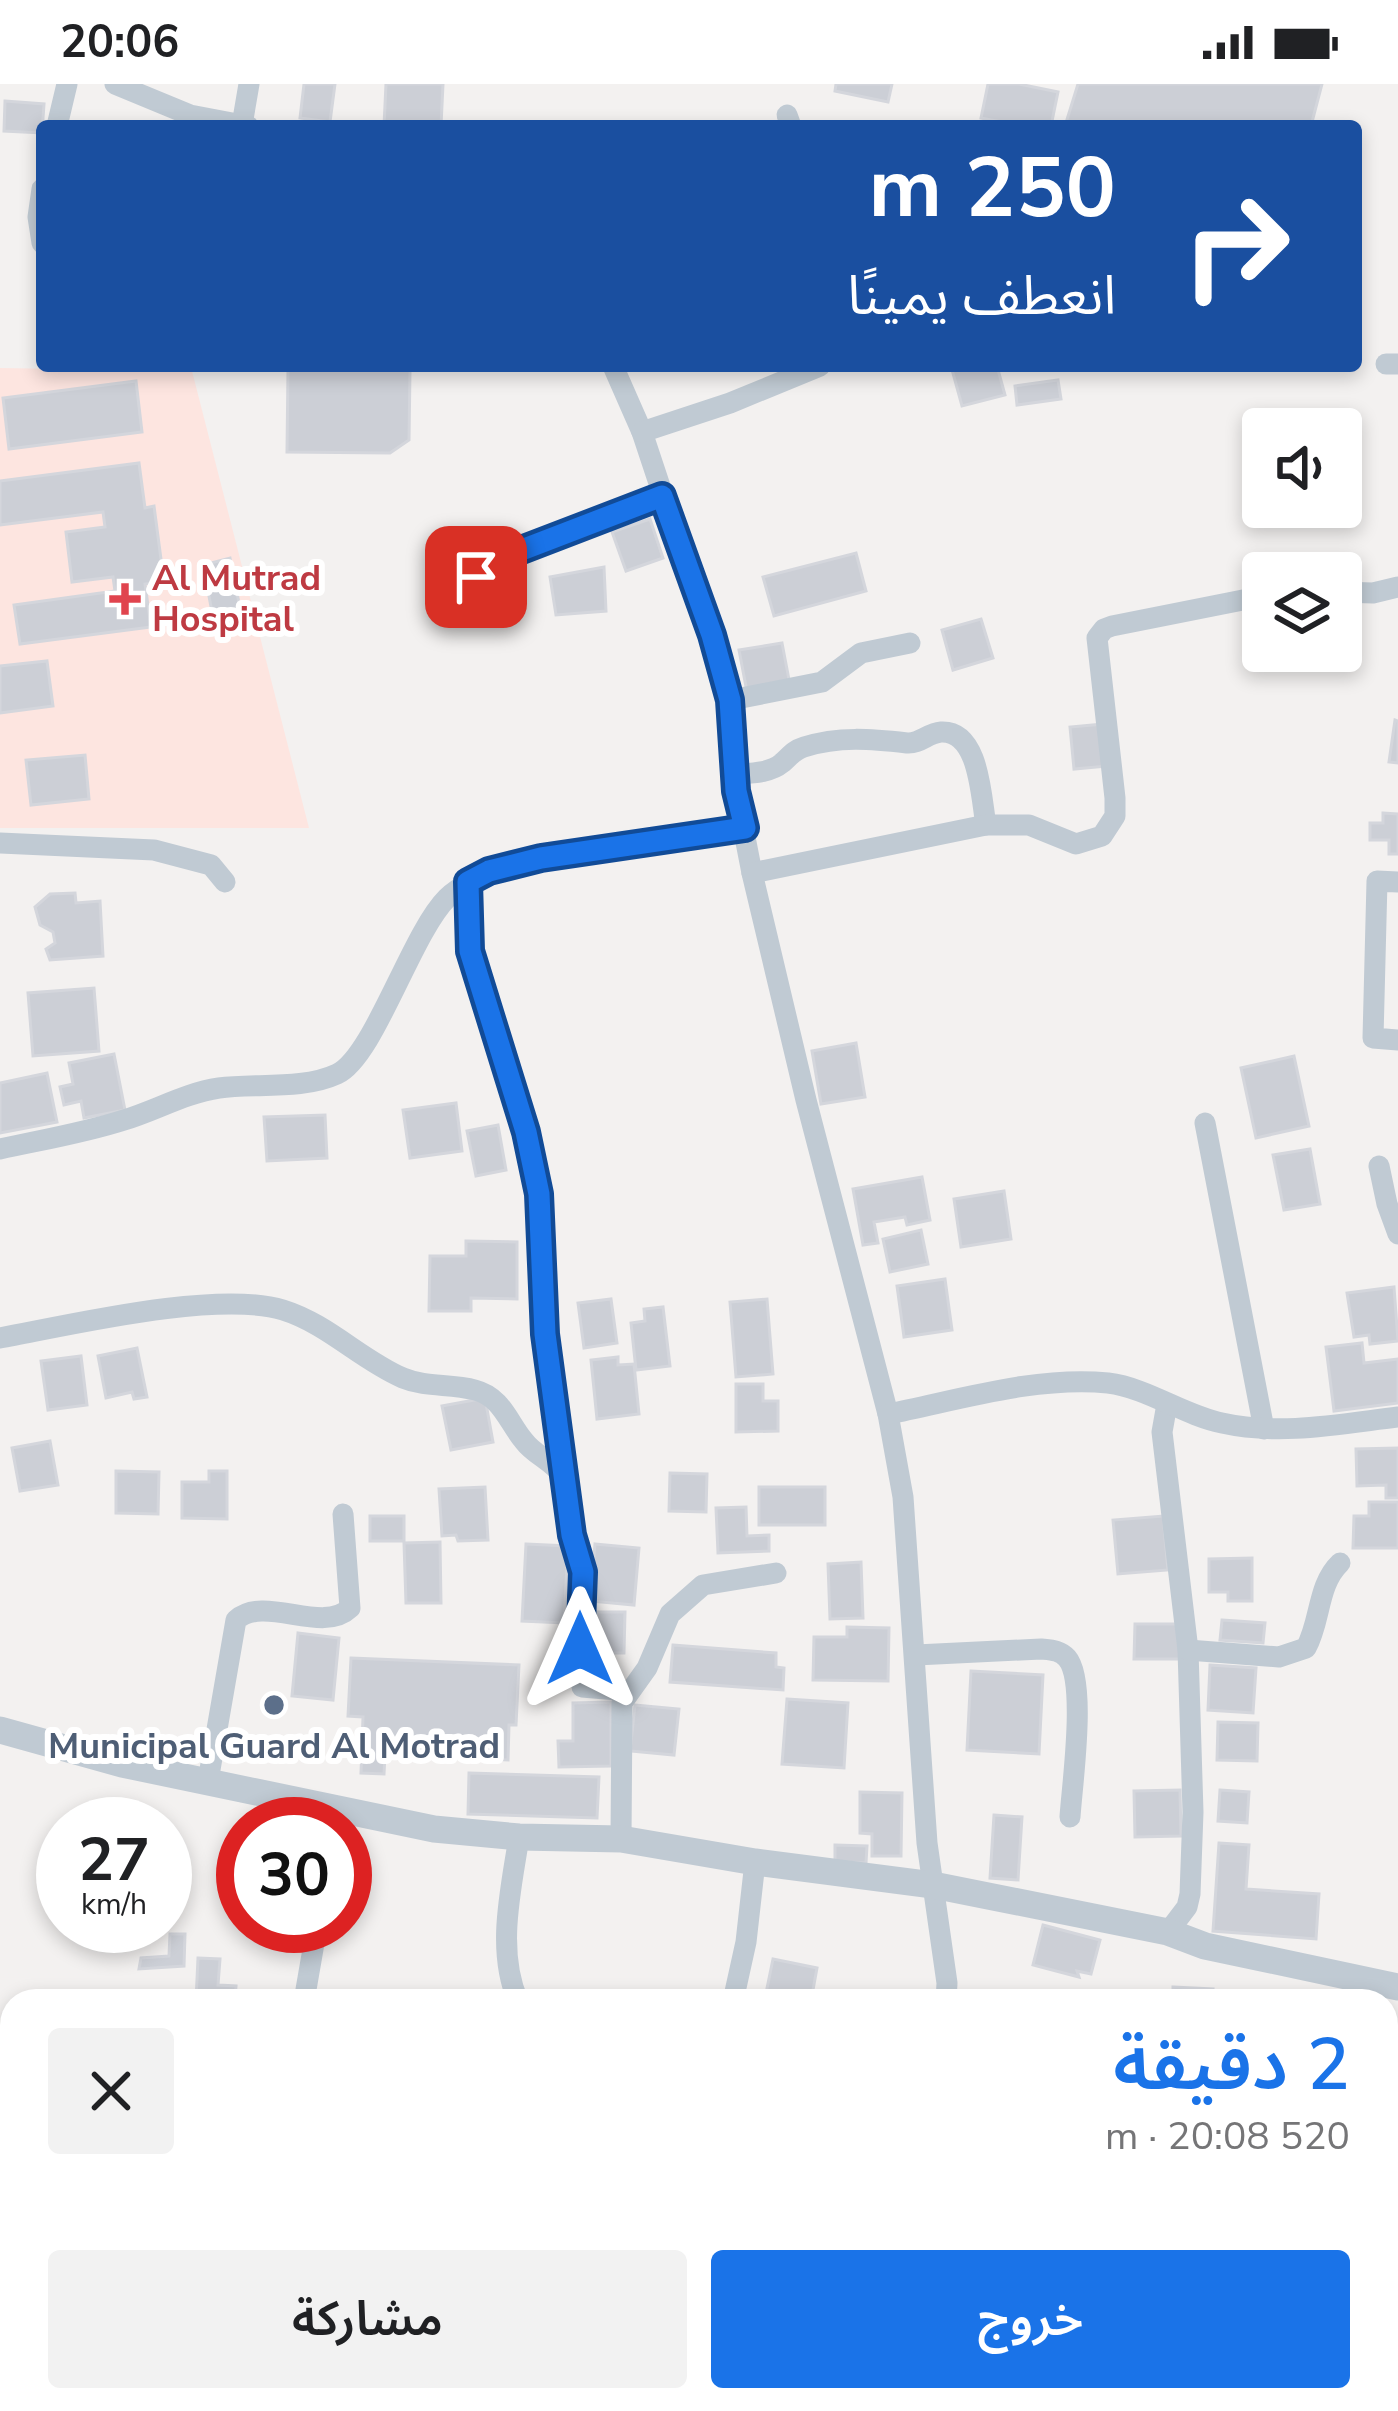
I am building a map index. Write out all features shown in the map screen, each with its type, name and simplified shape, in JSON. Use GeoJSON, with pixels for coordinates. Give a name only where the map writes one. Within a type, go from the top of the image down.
{"type":"FeatureCollection","features":[{"type":"Feature","properties":{"kind":"street"},"geometry":{"type":"LineString","coordinates":[[59,120],[68,84]]}},
{"type":"Feature","properties":{"kind":"street"},"geometry":{"type":"LineString","coordinates":[[115,84],[190,115],[215,120]]}},
{"type":"Feature","properties":{"kind":"street"},"geometry":{"type":"LineString","coordinates":[[246,120],[249,84]]}},
{"type":"Feature","properties":{"kind":"street"},"geometry":{"type":"LineString","coordinates":[[616,372],[642,432],[730,700],[736,791],[752,873],[888,1414],[903,1497],[933,1885],[947,1989]]}},
{"type":"Feature","properties":{"kind":"street"},"geometry":{"type":"LineString","coordinates":[[642,432],[805,372]]}},
{"type":"Feature","properties":{"kind":"street"},"geometry":{"type":"LineString","coordinates":[[477,589],[476,577],[485,564],[662,496]]}},
{"type":"Feature","properties":{"kind":"street"},"geometry":{"type":"LineString","coordinates":[[1362,592],[1398,587]]}},
{"type":"Feature","properties":{"kind":"street"},"geometry":{"type":"LineString","coordinates":[[752,873],[986,825],[1029,825],[1076,844],[1102,836],[1114,816],[1115,799],[1097,638],[1112,626],[1242,600]]}},
{"type":"Feature","properties":{"kind":"street"},"geometry":{"type":"LineString","coordinates":[[730,700],[822,682],[861,653],[910,644]]}},
{"type":"Feature","properties":{"kind":"street"},"geometry":{"type":"LineString","coordinates":[[737,774],[773,769],[798,749],[823,743],[876,737],[914,743],[941,732],[953,734],[963,740],[973,759],[986,825]]}},
{"type":"Feature","properties":{"kind":"street"},"geometry":{"type":"LineString","coordinates":[[0,1149],[126,1120],[182,1096],[335,1075],[357,1056],[435,912],[468,882],[489,871],[541,858],[745,828]]}},
{"type":"Feature","properties":{"kind":"street"},"geometry":{"type":"LineString","coordinates":[[0,843],[154,850],[212,866],[225,883]]}},
{"type":"Feature","properties":{"kind":"street"},"geometry":{"type":"LineString","coordinates":[[1398,882],[1377,881],[1373,1038],[1398,1040]]}},
{"type":"Feature","properties":{"kind":"street"},"geometry":{"type":"LineString","coordinates":[[468,882],[470,951],[526,1132],[539,1194],[545,1334],[572,1535],[583,1572],[579,1610],[582,1687],[629,1690]]}},
{"type":"Feature","properties":{"kind":"street"},"geometry":{"type":"LineString","coordinates":[[1205,1123],[1264,1430]]}},
{"type":"Feature","properties":{"kind":"street"},"geometry":{"type":"LineString","coordinates":[[1379,1166],[1398,1234]]}},
{"type":"Feature","properties":{"kind":"street"},"geometry":{"type":"LineString","coordinates":[[0,1338],[210,1304],[284,1310],[350,1343],[405,1379],[493,1396],[523,1441],[565,1478]]}},
{"type":"Feature","properties":{"kind":"street"},"geometry":{"type":"LineString","coordinates":[[888,1414],[1010,1389],[1074,1382],[1126,1386],[1223,1424],[1264,1430],[1398,1418]]}},
{"type":"Feature","properties":{"kind":"street"},"geometry":{"type":"LineString","coordinates":[[1167,1404],[1163,1450],[1188,1650],[1193,1812],[1190,1894],[1187,1907],[1168,1932]]}},
{"type":"Feature","properties":{"kind":"street"},"geometry":{"type":"LineString","coordinates":[[208,1780],[236,1620],[253,1611],[336,1616],[350,1608],[343,1514]]}},
{"type":"Feature","properties":{"kind":"street"},"geometry":{"type":"LineString","coordinates":[[1188,1650],[1279,1657],[1306,1648],[1327,1579],[1340,1563]]}},
{"type":"Feature","properties":{"kind":"street"},"geometry":{"type":"LineString","coordinates":[[621,1839],[622,1703],[647,1668],[670,1614],[703,1586],[776,1573]]}},
{"type":"Feature","properties":{"kind":"street"},"geometry":{"type":"LineString","coordinates":[[916,1655],[1041,1649],[1058,1651],[1067,1658],[1076,1698],[1070,1817]]}},
{"type":"Feature","properties":{"kind":"street"},"geometry":{"type":"LineString","coordinates":[[0,1730],[270,1797]]}},
{"type":"Feature","properties":{"kind":"street"},"geometry":{"type":"LineString","coordinates":[[372,1820],[519,1837],[621,1839],[933,1885],[1168,1932],[1205,1946],[1379,1989]]}},
{"type":"Feature","properties":{"kind":"street"},"geometry":{"type":"LineString","coordinates":[[513,1989],[507,1936],[519,1837]]}},
{"type":"Feature","properties":{"kind":"street"},"geometry":{"type":"LineString","coordinates":[[736,1989],[755,1862]]}},
{"type":"Feature","properties":{"kind":"street"},"geometry":{"type":"LineString","coordinates":[[306,1989],[312,1953]]}},
{"type":"Feature","properties":{"kind":"shaded area","name":"Al Mutrad Hospital"},"geometry":{"type":"Polygon","coordinates":[[[0,368],[192,372],[309,828],[0,828],[0,368]]]}},
{"type":"Feature","properties":{"kind":"building"},"geometry":{"type":"Polygon","coordinates":[[[304,84],[335,84],[330,120],[300,118],[304,84]]]}},
{"type":"Feature","properties":{"kind":"building"},"geometry":{"type":"Polygon","coordinates":[[[386,84],[443,84],[441,120],[384,120],[386,84]]]}},
{"type":"Feature","properties":{"kind":"building"},"geometry":{"type":"Polygon","coordinates":[[[836,84],[892,84],[888,102],[835,91],[836,84]]]}},
{"type":"Feature","properties":{"kind":"building"},"geometry":{"type":"Polygon","coordinates":[[[988,84],[1058,92],[1052,120],[981,118],[988,84]]]}},
{"type":"Feature","properties":{"kind":"building"},"geometry":{"type":"Polygon","coordinates":[[[1078,84],[1322,84],[1313,120],[1067,120],[1078,84]]]}},
{"type":"Feature","properties":{"kind":"building"},"geometry":{"type":"Polygon","coordinates":[[[5,101],[44,104],[36,133],[4,131],[5,101]]]}},
{"type":"Feature","properties":{"kind":"building"},"geometry":{"type":"Polygon","coordinates":[[[288,372],[410,372],[409,440],[390,453],[287,452],[288,372]]]}},
{"type":"Feature","properties":{"kind":"building"},"geometry":{"type":"Polygon","coordinates":[[[953,372],[999,372],[1005,395],[962,406],[953,372]]]}},
{"type":"Feature","properties":{"kind":"building"},"geometry":{"type":"Polygon","coordinates":[[[1058,380],[1061,399],[1017,405],[1015,386],[1058,380]]]}},
{"type":"Feature","properties":{"kind":"building"},"geometry":{"type":"Polygon","coordinates":[[[136,381],[142,432],[9,449],[3,398],[136,381]]]}},
{"type":"Feature","properties":{"kind":"building"},"geometry":{"type":"Polygon","coordinates":[[[139,463],[145,508],[154,506],[164,582],[145,584],[151,627],[20,644],[14,605],[115,591],[113,577],[72,582],[66,532],[105,527],[103,512],[0,525],[0,481],[139,463]]]}},
{"type":"Feature","properties":{"kind":"building"},"geometry":{"type":"Polygon","coordinates":[[[650,519],[663,558],[626,571],[612,532],[650,519]]]}},
{"type":"Feature","properties":{"kind":"building"},"geometry":{"type":"Polygon","coordinates":[[[856,553],[866,591],[774,616],[763,577],[856,553]]]}},
{"type":"Feature","properties":{"kind":"building"},"geometry":{"type":"Polygon","coordinates":[[[230,558],[240,608],[213,617],[203,565],[230,558]]]}},
{"type":"Feature","properties":{"kind":"building"},"geometry":{"type":"Polygon","coordinates":[[[604,567],[606,611],[556,615],[550,577],[604,567]]]}},
{"type":"Feature","properties":{"kind":"building"},"geometry":{"type":"Polygon","coordinates":[[[981,619],[993,658],[953,670],[942,630],[981,619]]]}},
{"type":"Feature","properties":{"kind":"building"},"geometry":{"type":"Polygon","coordinates":[[[782,643],[790,685],[747,692],[739,650],[782,643]]]}},
{"type":"Feature","properties":{"kind":"building"},"geometry":{"type":"Polygon","coordinates":[[[47,661],[53,706],[0,713],[0,666],[47,661]]]}},
{"type":"Feature","properties":{"kind":"building"},"geometry":{"type":"Polygon","coordinates":[[[1398,721],[1398,763],[1389,762],[1398,721]]]}},
{"type":"Feature","properties":{"kind":"building"},"geometry":{"type":"Polygon","coordinates":[[[1104,724],[1108,766],[1074,769],[1070,727],[1104,724]]]}},
{"type":"Feature","properties":{"kind":"building"},"geometry":{"type":"Polygon","coordinates":[[[85,755],[89,799],[31,805],[26,760],[85,755]]]}},
{"type":"Feature","properties":{"kind":"building"},"geometry":{"type":"Polygon","coordinates":[[[1383,813],[1398,814],[1398,854],[1389,854],[1389,840],[1370,840],[1370,823],[1383,823],[1383,813]]]}},
{"type":"Feature","properties":{"kind":"building"},"geometry":{"type":"Polygon","coordinates":[[[75,893],[76,903],[100,901],[103,956],[50,960],[46,949],[55,943],[53,932],[40,925],[35,907],[50,894],[75,893]]]}},
{"type":"Feature","properties":{"kind":"building"},"geometry":{"type":"Polygon","coordinates":[[[94,988],[99,1051],[33,1056],[28,993],[94,988]]]}},
{"type":"Feature","properties":{"kind":"building"},"geometry":{"type":"Polygon","coordinates":[[[856,1043],[865,1097],[821,1104],[812,1051],[856,1043]]]}},
{"type":"Feature","properties":{"kind":"building"},"geometry":{"type":"Polygon","coordinates":[[[114,1054],[125,1110],[84,1118],[81,1101],[64,1105],[60,1087],[73,1084],[69,1063],[114,1054]]]}},
{"type":"Feature","properties":{"kind":"building"},"geometry":{"type":"Polygon","coordinates":[[[1294,1056],[1309,1126],[1256,1138],[1241,1068],[1294,1056]]]}},
{"type":"Feature","properties":{"kind":"building"},"geometry":{"type":"Polygon","coordinates":[[[47,1073],[57,1122],[0,1133],[0,1083],[47,1073]]]}},
{"type":"Feature","properties":{"kind":"building"},"geometry":{"type":"Polygon","coordinates":[[[456,1103],[462,1151],[410,1158],[403,1110],[456,1103]]]}},
{"type":"Feature","properties":{"kind":"building"},"geometry":{"type":"Polygon","coordinates":[[[325,1115],[327,1158],[267,1161],[264,1117],[325,1115]]]}},
{"type":"Feature","properties":{"kind":"building"},"geometry":{"type":"Polygon","coordinates":[[[498,1125],[506,1170],[476,1176],[467,1131],[498,1125]]]}},
{"type":"Feature","properties":{"kind":"building"},"geometry":{"type":"Polygon","coordinates":[[[1310,1149],[1320,1204],[1284,1210],[1273,1155],[1310,1149]]]}},
{"type":"Feature","properties":{"kind":"building"},"geometry":{"type":"Polygon","coordinates":[[[922,1177],[930,1220],[907,1225],[905,1217],[874,1222],[878,1243],[863,1245],[853,1189],[922,1177]]]}},
{"type":"Feature","properties":{"kind":"building"},"geometry":{"type":"Polygon","coordinates":[[[1004,1191],[1011,1239],[961,1247],[954,1199],[1004,1191]]]}},
{"type":"Feature","properties":{"kind":"building"},"geometry":{"type":"Polygon","coordinates":[[[921,1230],[928,1264],[890,1272],[883,1239],[921,1230]]]}},
{"type":"Feature","properties":{"kind":"building"},"geometry":{"type":"Polygon","coordinates":[[[466,1241],[517,1242],[517,1299],[471,1298],[471,1311],[429,1311],[430,1256],[466,1256],[466,1241]]]}},
{"type":"Feature","properties":{"kind":"building"},"geometry":{"type":"Polygon","coordinates":[[[945,1279],[952,1330],[904,1337],[897,1286],[945,1279]]]}},
{"type":"Feature","properties":{"kind":"building"},"geometry":{"type":"Polygon","coordinates":[[[1394,1287],[1398,1341],[1370,1344],[1369,1335],[1354,1337],[1347,1293],[1394,1287]]]}},
{"type":"Feature","properties":{"kind":"building"},"geometry":{"type":"Polygon","coordinates":[[[611,1299],[617,1343],[584,1348],[578,1303],[611,1299]]]}},
{"type":"Feature","properties":{"kind":"building"},"geometry":{"type":"Polygon","coordinates":[[[767,1299],[773,1374],[736,1377],[730,1302],[767,1299]]]}},
{"type":"Feature","properties":{"kind":"building"},"geometry":{"type":"Polygon","coordinates":[[[663,1307],[670,1366],[636,1370],[631,1323],[645,1321],[644,1309],[663,1307]]]}},
{"type":"Feature","properties":{"kind":"building"},"geometry":{"type":"Polygon","coordinates":[[[1362,1343],[1364,1363],[1398,1359],[1398,1403],[1334,1411],[1326,1347],[1362,1343]]]}},
{"type":"Feature","properties":{"kind":"building"},"geometry":{"type":"Polygon","coordinates":[[[137,1348],[147,1397],[134,1399],[132,1392],[106,1398],[98,1356],[137,1348]]]}},
{"type":"Feature","properties":{"kind":"building"},"geometry":{"type":"Polygon","coordinates":[[[81,1356],[87,1405],[48,1410],[41,1361],[81,1356]]]}},
{"type":"Feature","properties":{"kind":"building"},"geometry":{"type":"Polygon","coordinates":[[[618,1357],[618,1365],[634,1364],[639,1414],[597,1419],[591,1360],[618,1357]]]}},
{"type":"Feature","properties":{"kind":"building"},"geometry":{"type":"Polygon","coordinates":[[[736,1384],[763,1384],[763,1401],[778,1401],[778,1431],[736,1432],[736,1384]]]}},
{"type":"Feature","properties":{"kind":"building"},"geometry":{"type":"Polygon","coordinates":[[[485,1398],[493,1442],[451,1450],[442,1406],[485,1398]]]}},
{"type":"Feature","properties":{"kind":"building"},"geometry":{"type":"Polygon","coordinates":[[[50,1441],[58,1485],[20,1491],[12,1448],[50,1441]]]}},
{"type":"Feature","properties":{"kind":"building"},"geometry":{"type":"Polygon","coordinates":[[[1398,1448],[1398,1498],[1386,1498],[1386,1485],[1357,1486],[1356,1449],[1398,1448]]]}},
{"type":"Feature","properties":{"kind":"building"},"geometry":{"type":"Polygon","coordinates":[[[116,1471],[159,1472],[158,1514],[116,1513],[116,1471]]]}},
{"type":"Feature","properties":{"kind":"building"},"geometry":{"type":"Polygon","coordinates":[[[209,1471],[227,1471],[227,1519],[182,1518],[182,1482],[209,1482],[209,1471]]]}},
{"type":"Feature","properties":{"kind":"building"},"geometry":{"type":"Polygon","coordinates":[[[670,1473],[707,1474],[706,1512],[669,1511],[670,1473]]]}},
{"type":"Feature","properties":{"kind":"building"},"geometry":{"type":"Polygon","coordinates":[[[485,1487],[488,1540],[442,1536],[439,1489],[485,1487]]]}},
{"type":"Feature","properties":{"kind":"building"},"geometry":{"type":"Polygon","coordinates":[[[759,1487],[825,1487],[825,1525],[759,1525],[759,1487]]]}},
{"type":"Feature","properties":{"kind":"building"},"geometry":{"type":"Polygon","coordinates":[[[1369,1502],[1398,1502],[1398,1548],[1353,1548],[1354,1516],[1369,1516],[1369,1502]]]}},
{"type":"Feature","properties":{"kind":"building"},"geometry":{"type":"Polygon","coordinates":[[[746,1507],[747,1536],[769,1535],[769,1551],[718,1553],[716,1508],[746,1507]]]}},
{"type":"Feature","properties":{"kind":"building"},"geometry":{"type":"Polygon","coordinates":[[[370,1516],[404,1516],[404,1541],[370,1541],[370,1516]]]}},
{"type":"Feature","properties":{"kind":"building"},"geometry":{"type":"Polygon","coordinates":[[[1163,1516],[1168,1570],[1118,1574],[1113,1520],[1163,1516]]]}},
{"type":"Feature","properties":{"kind":"building"},"geometry":{"type":"Polygon","coordinates":[[[440,1542],[441,1603],[406,1603],[404,1543],[440,1542]]]}},
{"type":"Feature","properties":{"kind":"building"},"geometry":{"type":"Polygon","coordinates":[[[526,1544],[568,1546],[564,1623],[522,1621],[526,1544]]]}},
{"type":"Feature","properties":{"kind":"building"},"geometry":{"type":"Polygon","coordinates":[[[595,1544],[639,1548],[634,1605],[590,1601],[595,1544]]]}},
{"type":"Feature","properties":{"kind":"building"},"geometry":{"type":"Polygon","coordinates":[[[1252,1558],[1252,1601],[1228,1601],[1228,1592],[1209,1592],[1209,1559],[1252,1558]]]}},
{"type":"Feature","properties":{"kind":"building"},"geometry":{"type":"Polygon","coordinates":[[[861,1562],[863,1618],[830,1619],[828,1564],[861,1562]]]}},
{"type":"Feature","properties":{"kind":"building"},"geometry":{"type":"Polygon","coordinates":[[[588,1612],[625,1612],[624,1653],[588,1653],[588,1612]]]}},
{"type":"Feature","properties":{"kind":"building"},"geometry":{"type":"Polygon","coordinates":[[[1222,1620],[1265,1623],[1263,1643],[1220,1640],[1222,1620]]]}},
{"type":"Feature","properties":{"kind":"building"},"geometry":{"type":"Polygon","coordinates":[[[1135,1624],[1182,1624],[1182,1659],[1134,1659],[1135,1624]]]}},
{"type":"Feature","properties":{"kind":"building"},"geometry":{"type":"Polygon","coordinates":[[[847,1627],[889,1628],[888,1681],[813,1680],[814,1637],[847,1637],[847,1627]]]}},
{"type":"Feature","properties":{"kind":"building"},"geometry":{"type":"Polygon","coordinates":[[[298,1633],[339,1638],[333,1700],[292,1696],[298,1633]]]}},
{"type":"Feature","properties":{"kind":"building"},"geometry":{"type":"Polygon","coordinates":[[[673,1645],[776,1653],[776,1667],[784,1668],[783,1690],[670,1682],[673,1645]]]}},
{"type":"Feature","properties":{"kind":"building"},"geometry":{"type":"Polygon","coordinates":[[[351,1658],[519,1665],[516,1725],[509,1725],[508,1760],[385,1755],[384,1774],[361,1773],[363,1717],[348,1716],[351,1658]]]}},
{"type":"Feature","properties":{"kind":"building"},"geometry":{"type":"Polygon","coordinates":[[[1210,1665],[1256,1668],[1253,1713],[1208,1710],[1210,1665]]]}},
{"type":"Feature","properties":{"kind":"building"},"geometry":{"type":"Polygon","coordinates":[[[971,1671],[1043,1675],[1039,1754],[967,1750],[971,1671]]]}},
{"type":"Feature","properties":{"kind":"building"},"geometry":{"type":"Polygon","coordinates":[[[787,1699],[848,1703],[844,1768],[782,1764],[787,1699]]]}},
{"type":"Feature","properties":{"kind":"building"},"geometry":{"type":"Polygon","coordinates":[[[611,1702],[611,1766],[559,1767],[558,1741],[573,1741],[573,1703],[611,1702]]]}},
{"type":"Feature","properties":{"kind":"building"},"geometry":{"type":"Polygon","coordinates":[[[635,1705],[679,1709],[674,1755],[630,1751],[635,1705]]]}},
{"type":"Feature","properties":{"kind":"building"},"geometry":{"type":"Polygon","coordinates":[[[1218,1722],[1258,1723],[1257,1761],[1217,1760],[1218,1722]]]}},
{"type":"Feature","properties":{"kind":"building"},"geometry":{"type":"Polygon","coordinates":[[[469,1773],[599,1777],[597,1818],[468,1814],[469,1773]]]}},
{"type":"Feature","properties":{"kind":"building"},"geometry":{"type":"Polygon","coordinates":[[[1180,1790],[1181,1836],[1135,1837],[1134,1791],[1180,1790]]]}},
{"type":"Feature","properties":{"kind":"building"},"geometry":{"type":"Polygon","coordinates":[[[1220,1790],[1249,1792],[1247,1823],[1218,1821],[1220,1790]]]}},
{"type":"Feature","properties":{"kind":"building"},"geometry":{"type":"Polygon","coordinates":[[[860,1792],[902,1793],[901,1856],[872,1856],[872,1834],[860,1833],[860,1792]]]}},
{"type":"Feature","properties":{"kind":"building"},"geometry":{"type":"Polygon","coordinates":[[[994,1815],[1022,1817],[1018,1880],[990,1878],[994,1815]]]}},
{"type":"Feature","properties":{"kind":"building"},"geometry":{"type":"Polygon","coordinates":[[[1219,1843],[1249,1845],[1246,1889],[1319,1894],[1316,1939],[1213,1931],[1219,1843]]]}},
{"type":"Feature","properties":{"kind":"building"},"geometry":{"type":"Polygon","coordinates":[[[835,1845],[867,1846],[866,1863],[835,1862],[835,1845]]]}},
{"type":"Feature","properties":{"kind":"building"},"geometry":{"type":"Polygon","coordinates":[[[1043,1925],[1100,1940],[1091,1974],[1077,1971],[1079,1977],[1033,1965],[1043,1925]]]}},
{"type":"Feature","properties":{"kind":"building"},"geometry":{"type":"Polygon","coordinates":[[[184,1953],[184,1966],[139,1969],[141,1958],[184,1953]]]}},
{"type":"Feature","properties":{"kind":"building"},"geometry":{"type":"Polygon","coordinates":[[[198,1958],[220,1959],[218,1985],[236,1986],[236,1989],[197,1989],[198,1958]]]}},
{"type":"Feature","properties":{"kind":"building"},"geometry":{"type":"Polygon","coordinates":[[[773,1959],[817,1968],[813,1989],[767,1989],[773,1959]]]}},
{"type":"Feature","properties":{"kind":"place","name":"Al Mutrad Hospital"},"geometry":{"type":"Point","coordinates":[125,599]}},
{"type":"Feature","properties":{"kind":"place","name":"Municipal Guard Al Motrad"},"geometry":{"type":"Point","coordinates":[274,1705]}},
{"type":"Feature","properties":{"kind":"route"},"geometry":{"type":"LineString","coordinates":[[476,577],[485,564],[662,496],[730,700],[736,791],[745,828],[541,858],[489,871],[468,882],[470,951],[526,1132],[539,1194],[545,1334],[572,1535],[583,1572],[580,1649]]}}]}
